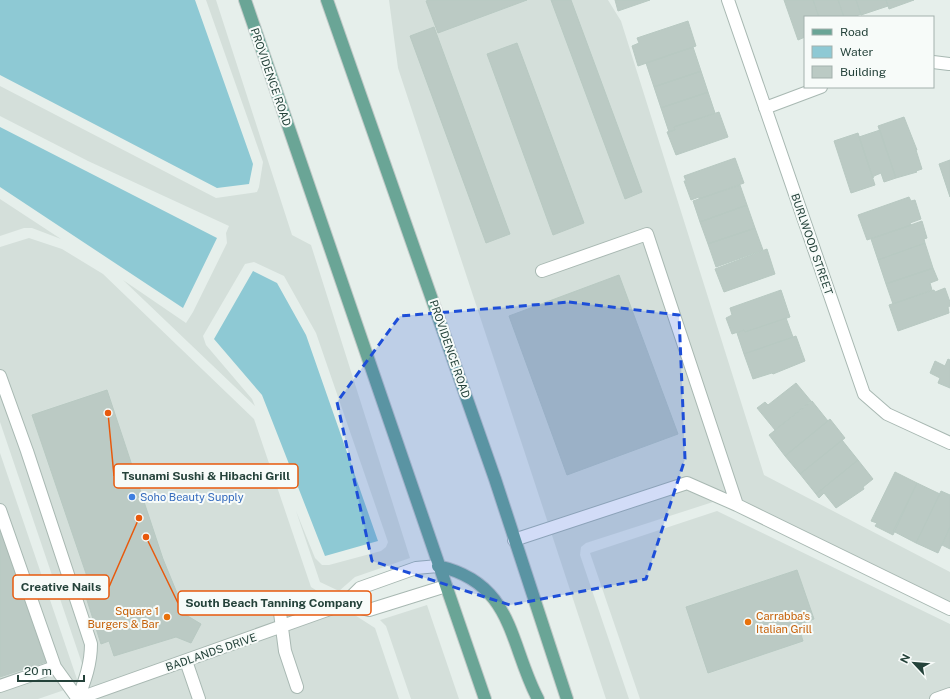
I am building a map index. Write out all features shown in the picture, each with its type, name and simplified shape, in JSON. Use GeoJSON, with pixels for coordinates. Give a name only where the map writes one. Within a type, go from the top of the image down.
{"type":"FeatureCollection","features":[{"type":"Feature","properties":{"kind":"main road","name":"PROVIDENCE ROAD"},"geometry":{"type":"LineString","coordinates":[[245,0],[438,566],[485,699]]}},
{"type":"Feature","properties":{"kind":"main road","name":"PROVIDENCE ROAD"},"geometry":{"type":"LineString","coordinates":[[327,0],[389,174],[567,699]]}},
{"type":"Feature","properties":{"kind":"main road"},"geometry":{"type":"LineString","coordinates":[[438,566],[453,569],[467,576],[480,586],[496,602],[509,622],[538,699]]}},
{"type":"Feature","properties":{"kind":"street","name":"BURLWOOD STREET"},"geometry":{"type":"LineString","coordinates":[[728,0],[864,394],[887,414],[950,443]]}},
{"type":"Feature","properties":{"kind":"street"},"geometry":{"type":"LineString","coordinates":[[934,62],[949,64]]}},
{"type":"Feature","properties":{"kind":"street"},"geometry":{"type":"LineString","coordinates":[[765,108],[818,88]]}},
{"type":"Feature","properties":{"kind":"street"},"geometry":{"type":"LineString","coordinates":[[542,271],[647,234],[737,505]]}},
{"type":"Feature","properties":{"kind":"street"},"geometry":{"type":"LineString","coordinates":[[0,376],[27,451],[91,644],[91,658],[78,699]]}},
{"type":"Feature","properties":{"kind":"street"},"geometry":{"type":"LineString","coordinates":[[514,540],[687,483],[737,505],[950,609]]}},
{"type":"Feature","properties":{"kind":"street"},"geometry":{"type":"LineString","coordinates":[[0,510],[55,667],[78,699]]}},
{"type":"Feature","properties":{"kind":"street","name":"BADLANDS DRIVE"},"geometry":{"type":"LineString","coordinates":[[78,699],[283,628],[344,604],[360,588],[416,568],[438,566]]}},
{"type":"Feature","properties":{"kind":"street"},"geometry":{"type":"LineString","coordinates":[[344,604],[369,610],[446,586]]}},
{"type":"Feature","properties":{"kind":"street"},"geometry":{"type":"LineString","coordinates":[[279,605],[285,651],[297,687]]}},
{"type":"Feature","properties":{"kind":"street"},"geometry":{"type":"LineString","coordinates":[[186,661],[199,699]]}},
{"type":"Feature","properties":{"kind":"street"},"geometry":{"type":"LineString","coordinates":[[0,686],[55,667]]}},
{"type":"Feature","properties":{"kind":"street"},"geometry":{"type":"LineString","coordinates":[[936,699],[950,694]]}},
{"type":"Feature","properties":{"kind":"highlighted area"},"geometry":{"type":"Polygon","coordinates":[[[569,302],[679,315],[685,459],[646,579],[510,605],[372,561],[337,402],[400,316],[569,302]]]}},
{"type":"Feature","properties":{"kind":"shaded area"},"geometry":{"type":"Polygon","coordinates":[[[206,0],[216,0],[292,235],[311,245],[410,558],[355,577],[339,591],[320,582],[296,511],[315,558],[322,565],[329,565],[381,551],[386,547],[388,542],[316,333],[284,276],[254,262],[245,264],[203,336],[206,345],[252,399],[255,406],[123,280],[186,323],[193,312],[227,243],[226,233],[229,226],[88,161],[0,116],[0,86],[216,198],[257,192],[263,162],[206,0]]]}},
{"type":"Feature","properties":{"kind":"shaded area"},"geometry":{"type":"Polygon","coordinates":[[[389,0],[608,0],[621,21],[764,475],[950,572],[950,613],[721,502],[713,502],[586,543],[581,547],[580,555],[629,699],[606,699],[398,68],[389,0]]]}},
{"type":"Feature","properties":{"kind":"shaded area"},"geometry":{"type":"Polygon","coordinates":[[[0,199],[61,239],[32,228],[24,228],[0,236],[0,199]]]}},
{"type":"Feature","properties":{"kind":"shaded area"},"geometry":{"type":"Polygon","coordinates":[[[29,238],[62,249],[103,274],[254,419],[311,587],[375,628],[399,699],[94,699],[0,422],[0,247],[29,238]]]}},
{"type":"Feature","properties":{"kind":"shaded area"},"geometry":{"type":"Polygon","coordinates":[[[0,453],[79,685],[38,699],[0,699],[0,453]]]}},
{"type":"Feature","properties":{"kind":"shaded area"},"geometry":{"type":"Polygon","coordinates":[[[717,511],[950,624],[950,699],[640,699],[590,553],[717,511]]]}},
{"type":"Feature","properties":{"kind":"shaded area"},"geometry":{"type":"Polygon","coordinates":[[[427,605],[459,699],[411,699],[386,626],[380,620],[427,605]]]}},
{"type":"Feature","properties":{"kind":"water"},"geometry":{"type":"Polygon","coordinates":[[[0,0],[195,0],[253,164],[249,184],[217,188],[0,75],[0,0]]]}},
{"type":"Feature","properties":{"kind":"water"},"geometry":{"type":"Polygon","coordinates":[[[0,127],[217,238],[183,308],[0,187],[0,127]]]}},
{"type":"Feature","properties":{"kind":"water"},"geometry":{"type":"Polygon","coordinates":[[[253,271],[277,283],[306,335],[378,541],[325,556],[262,395],[214,339],[253,271]]]}},
{"type":"Feature","properties":{"kind":"building"},"geometry":{"type":"Polygon","coordinates":[[[527,0],[438,33],[426,1],[527,0]]]}},
{"type":"Feature","properties":{"kind":"building"},"geometry":{"type":"Polygon","coordinates":[[[551,0],[571,0],[642,192],[625,199],[551,0]]]}},
{"type":"Feature","properties":{"kind":"building"},"geometry":{"type":"Polygon","coordinates":[[[615,0],[650,0],[618,11],[615,0]]]}},
{"type":"Feature","properties":{"kind":"building"},"geometry":{"type":"Polygon","coordinates":[[[784,0],[813,0],[819,16],[804,16],[804,37],[798,40],[784,0]]]}},
{"type":"Feature","properties":{"kind":"building"},"geometry":{"type":"Polygon","coordinates":[[[813,0],[838,0],[844,16],[819,16],[813,0]]]}},
{"type":"Feature","properties":{"kind":"building"},"geometry":{"type":"Polygon","coordinates":[[[838,0],[856,0],[861,14],[856,16],[844,16],[838,0]]]}},
{"type":"Feature","properties":{"kind":"building"},"geometry":{"type":"Polygon","coordinates":[[[856,0],[886,0],[888,6],[861,15],[856,0]]]}},
{"type":"Feature","properties":{"kind":"building"},"geometry":{"type":"Polygon","coordinates":[[[886,0],[914,0],[889,9],[886,0]]]}},
{"type":"Feature","properties":{"kind":"building"},"geometry":{"type":"Polygon","coordinates":[[[688,21],[696,46],[638,66],[632,46],[639,43],[637,38],[688,21]]]}},
{"type":"Feature","properties":{"kind":"building"},"geometry":{"type":"Polygon","coordinates":[[[434,27],[510,234],[486,243],[410,36],[434,27]]]}},
{"type":"Feature","properties":{"kind":"building"},"geometry":{"type":"Polygon","coordinates":[[[517,43],[584,223],[553,235],[487,54],[517,43]]]}},
{"type":"Feature","properties":{"kind":"building"},"geometry":{"type":"Polygon","coordinates":[[[693,47],[701,71],[654,87],[646,63],[693,47]]]}},
{"type":"Feature","properties":{"kind":"building"},"geometry":{"type":"Polygon","coordinates":[[[701,71],[708,92],[661,108],[654,87],[701,71]]]}},
{"type":"Feature","properties":{"kind":"building"},"geometry":{"type":"Polygon","coordinates":[[[708,92],[715,113],[674,127],[675,130],[669,132],[661,108],[708,92]]]}},
{"type":"Feature","properties":{"kind":"building"},"geometry":{"type":"Polygon","coordinates":[[[719,112],[728,137],[676,155],[667,132],[675,130],[674,127],[719,112]]]}},
{"type":"Feature","properties":{"kind":"building"},"geometry":{"type":"Polygon","coordinates":[[[904,117],[917,150],[922,169],[896,178],[878,126],[904,117]]]}},
{"type":"Feature","properties":{"kind":"building"},"geometry":{"type":"Polygon","coordinates":[[[880,130],[896,178],[884,182],[881,173],[873,178],[859,137],[880,130]]]}},
{"type":"Feature","properties":{"kind":"building"},"geometry":{"type":"Polygon","coordinates":[[[858,133],[875,185],[851,193],[834,141],[858,133]]]}},
{"type":"Feature","properties":{"kind":"building"},"geometry":{"type":"Polygon","coordinates":[[[735,158],[744,183],[699,199],[699,197],[691,200],[684,181],[686,181],[684,176],[735,158]]]}},
{"type":"Feature","properties":{"kind":"building"},"geometry":{"type":"Polygon","coordinates":[[[950,160],[950,197],[939,164],[950,160]]]}},
{"type":"Feature","properties":{"kind":"building"},"geometry":{"type":"Polygon","coordinates":[[[740,185],[747,205],[700,222],[693,201],[740,185]]]}},
{"type":"Feature","properties":{"kind":"building"},"geometry":{"type":"Polygon","coordinates":[[[909,197],[911,201],[915,200],[921,219],[910,223],[911,225],[867,240],[858,215],[909,197]]]}},
{"type":"Feature","properties":{"kind":"building"},"geometry":{"type":"Polygon","coordinates":[[[747,205],[755,228],[708,244],[700,222],[747,205]]]}},
{"type":"Feature","properties":{"kind":"building"},"geometry":{"type":"Polygon","coordinates":[[[922,221],[927,238],[924,239],[925,243],[878,260],[871,239],[922,221]]]}},
{"type":"Feature","properties":{"kind":"building"},"geometry":{"type":"Polygon","coordinates":[[[755,228],[763,250],[716,267],[708,244],[755,228]]]}},
{"type":"Feature","properties":{"kind":"building"},"geometry":{"type":"Polygon","coordinates":[[[925,243],[933,268],[886,284],[878,260],[925,243]]]}},
{"type":"Feature","properties":{"kind":"building"},"geometry":{"type":"Polygon","coordinates":[[[767,249],[775,274],[724,292],[715,269],[767,249]]]}},
{"type":"Feature","properties":{"kind":"building"},"geometry":{"type":"Polygon","coordinates":[[[933,268],[938,280],[930,283],[932,290],[893,304],[886,284],[933,268]]]}},
{"type":"Feature","properties":{"kind":"building"},"geometry":{"type":"Polygon","coordinates":[[[619,275],[678,434],[567,475],[509,316],[619,275]]]}},
{"type":"Feature","properties":{"kind":"building"},"geometry":{"type":"Polygon","coordinates":[[[945,288],[950,302],[950,306],[948,307],[949,313],[898,331],[889,305],[934,290],[935,292],[945,288]]]}},
{"type":"Feature","properties":{"kind":"building"},"geometry":{"type":"Polygon","coordinates":[[[781,290],[790,317],[745,332],[744,330],[732,334],[726,318],[732,315],[730,308],[781,290]]]}},
{"type":"Feature","properties":{"kind":"building"},"geometry":{"type":"Polygon","coordinates":[[[786,318],[793,337],[744,354],[737,333],[744,330],[745,332],[786,318]]]}},
{"type":"Feature","properties":{"kind":"building"},"geometry":{"type":"Polygon","coordinates":[[[796,336],[805,361],[773,374],[772,373],[753,379],[744,354],[796,336]]]}},
{"type":"Feature","properties":{"kind":"building"},"geometry":{"type":"Polygon","coordinates":[[[948,359],[950,360],[950,388],[938,383],[940,378],[930,373],[935,361],[945,366],[948,359]]]}},
{"type":"Feature","properties":{"kind":"building"},"geometry":{"type":"Polygon","coordinates":[[[796,383],[811,401],[775,430],[757,408],[765,402],[768,405],[796,383]]]}},
{"type":"Feature","properties":{"kind":"building"},"geometry":{"type":"Polygon","coordinates":[[[107,390],[163,559],[186,615],[201,624],[191,643],[176,637],[114,656],[109,641],[101,644],[86,597],[93,594],[32,415],[107,390]]]}},
{"type":"Feature","properties":{"kind":"building"},"geometry":{"type":"Polygon","coordinates":[[[812,401],[828,421],[785,456],[769,435],[812,401]]]}},
{"type":"Feature","properties":{"kind":"building"},"geometry":{"type":"Polygon","coordinates":[[[830,419],[845,438],[800,474],[785,456],[830,419]]]}},
{"type":"Feature","properties":{"kind":"building"},"geometry":{"type":"Polygon","coordinates":[[[842,440],[858,460],[816,494],[800,474],[842,440]]]}},
{"type":"Feature","properties":{"kind":"building"},"geometry":{"type":"Polygon","coordinates":[[[858,460],[873,479],[863,487],[864,489],[836,508],[824,493],[819,498],[816,494],[858,460]]]}},
{"type":"Feature","properties":{"kind":"building"},"geometry":{"type":"Polygon","coordinates":[[[895,472],[917,483],[893,535],[875,526],[877,523],[871,521],[895,472]]]}},
{"type":"Feature","properties":{"kind":"building"},"geometry":{"type":"Polygon","coordinates":[[[917,483],[940,494],[916,543],[893,531],[917,483]]]}},
{"type":"Feature","properties":{"kind":"building"},"geometry":{"type":"Polygon","coordinates":[[[941,491],[950,495],[950,527],[938,553],[916,543],[941,491]]]}},
{"type":"Feature","properties":{"kind":"building"},"geometry":{"type":"Polygon","coordinates":[[[950,527],[950,549],[942,545],[950,527]]]}},
{"type":"Feature","properties":{"kind":"building"},"geometry":{"type":"Polygon","coordinates":[[[0,528],[46,662],[0,677],[0,528]]]}},
{"type":"Feature","properties":{"kind":"building","name":"Carrabba's Italian Grill"},"geometry":{"type":"Polygon","coordinates":[[[797,570],[814,619],[798,625],[803,641],[708,673],[686,607],[797,570]]]}},
{"type":"Feature","properties":{"kind":"place","name":"Tsunami Sushi & Hibachi Grill"},"geometry":{"type":"Point","coordinates":[108,413]}},
{"type":"Feature","properties":{"kind":"place","name":"Soho Beauty Supply"},"geometry":{"type":"Point","coordinates":[132,497]}},
{"type":"Feature","properties":{"kind":"place","name":"Creative Nails"},"geometry":{"type":"Point","coordinates":[139,518]}},
{"type":"Feature","properties":{"kind":"place","name":"South Beach Tanning Company"},"geometry":{"type":"Point","coordinates":[146,537]}},
{"type":"Feature","properties":{"kind":"place","name":"Square 1 Burgers & Bar"},"geometry":{"type":"Point","coordinates":[167,617]}},
{"type":"Feature","properties":{"kind":"place","name":"Carrabba's Italian Grill"},"geometry":{"type":"Point","coordinates":[748,622]}}]}
